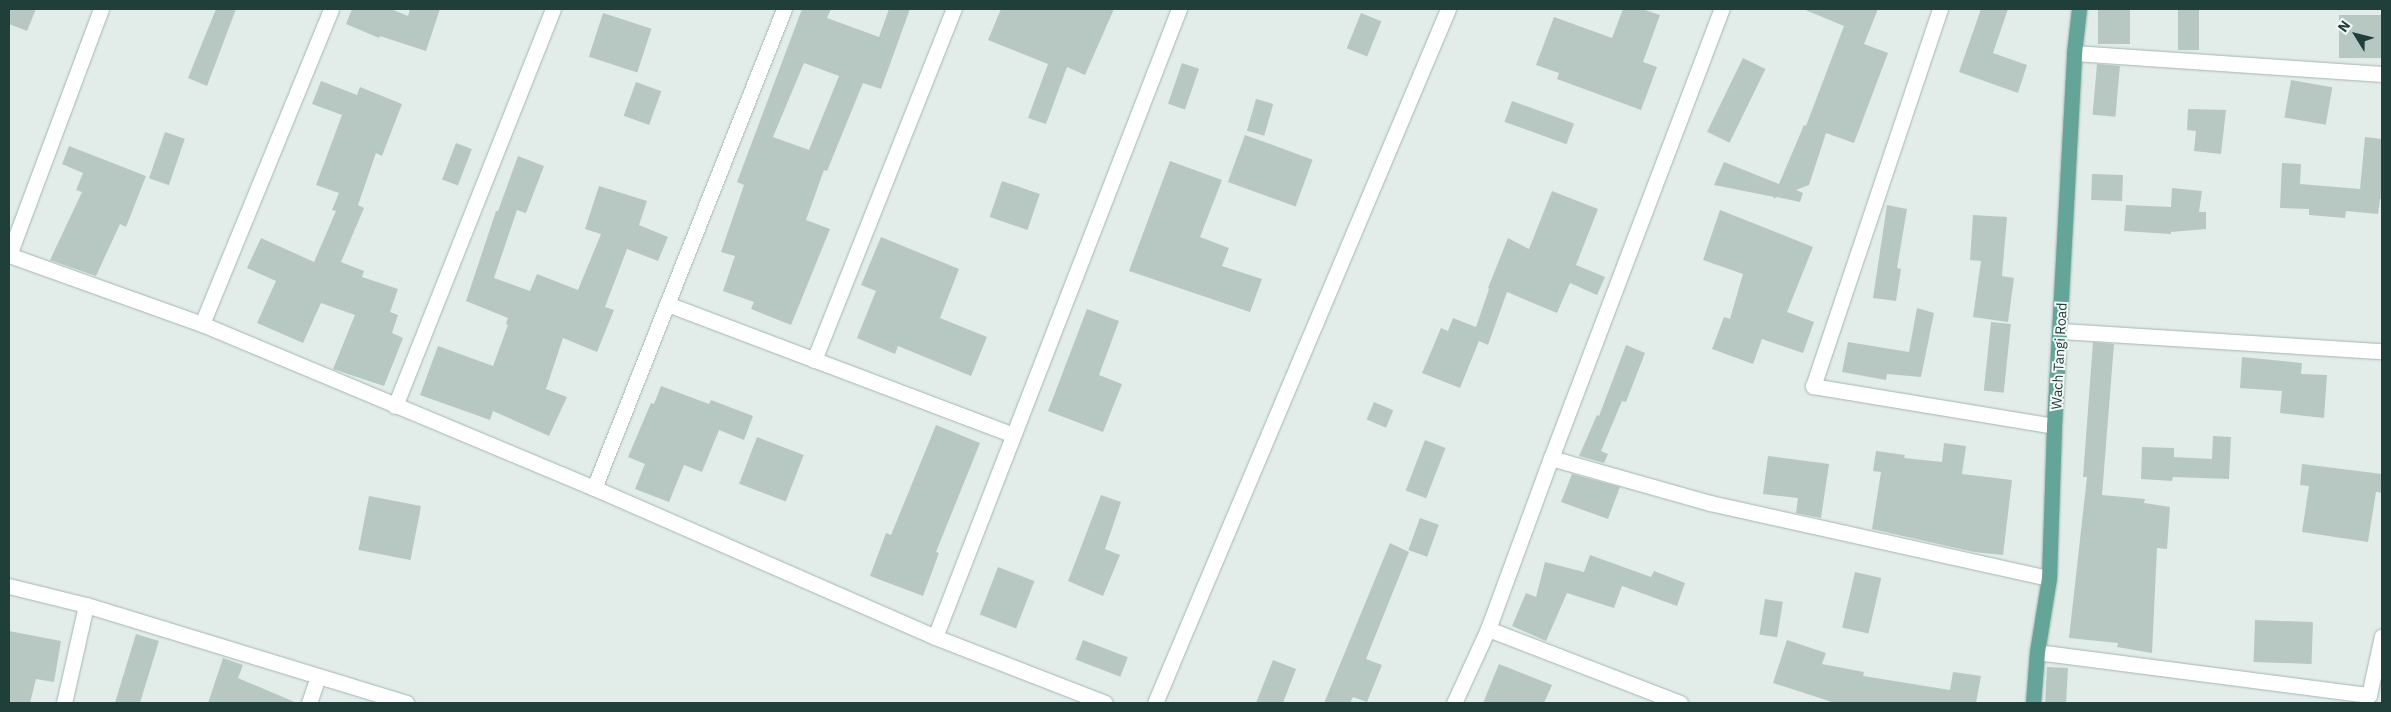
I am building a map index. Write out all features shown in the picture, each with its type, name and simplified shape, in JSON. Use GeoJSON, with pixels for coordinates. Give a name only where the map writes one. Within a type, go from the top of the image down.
{"type":"FeatureCollection","features":[{"type":"Feature","properties":{"kind":"main road","name":"Wach Tangi Road"},"geometry":{"type":"LineString","coordinates":[[2033,703],[2037,652],[2049,578],[2054,426],[2061,331],[2074,53],[2079,9]]}},
{"type":"Feature","properties":{"kind":"street"},"geometry":{"type":"LineString","coordinates":[[101,9],[9,255],[202,324],[594,488],[935,637],[1105,703]]}},
{"type":"Feature","properties":{"kind":"street"},"geometry":{"type":"LineString","coordinates":[[202,324],[331,9]]}},
{"type":"Feature","properties":{"kind":"street"},"geometry":{"type":"LineString","coordinates":[[395,406],[552,9]]}},
{"type":"Feature","properties":{"kind":"street"},"geometry":{"type":"LineString","coordinates":[[594,488],[784,9]]}},
{"type":"Feature","properties":{"kind":"street"},"geometry":{"type":"LineString","coordinates":[[814,360],[954,9]]}},
{"type":"Feature","properties":{"kind":"street"},"geometry":{"type":"LineString","coordinates":[[935,637],[1179,9]]}},
{"type":"Feature","properties":{"kind":"street"},"geometry":{"type":"LineString","coordinates":[[1155,703],[1448,9]]}},
{"type":"Feature","properties":{"kind":"street"},"geometry":{"type":"LineString","coordinates":[[1454,703],[1488,629],[1722,9]]}},
{"type":"Feature","properties":{"kind":"street"},"geometry":{"type":"LineString","coordinates":[[1940,9],[1813,386],[2054,426]]}},
{"type":"Feature","properties":{"kind":"street"},"geometry":{"type":"LineString","coordinates":[[2074,53],[2382,74]]}},
{"type":"Feature","properties":{"kind":"street"},"geometry":{"type":"LineString","coordinates":[[667,304],[1013,435]]}},
{"type":"Feature","properties":{"kind":"street"},"geometry":{"type":"LineString","coordinates":[[2061,331],[2382,351]]}},
{"type":"Feature","properties":{"kind":"street"},"geometry":{"type":"LineString","coordinates":[[1551,458],[1710,503],[2049,578]]}},
{"type":"Feature","properties":{"kind":"street"},"geometry":{"type":"LineString","coordinates":[[9,586],[86,605],[406,703]]}},
{"type":"Feature","properties":{"kind":"street"},"geometry":{"type":"LineString","coordinates":[[64,703],[86,605]]}},
{"type":"Feature","properties":{"kind":"street"},"geometry":{"type":"LineString","coordinates":[[1488,629],[1680,703]]}},
{"type":"Feature","properties":{"kind":"street"},"geometry":{"type":"LineString","coordinates":[[2037,652],[2369,696],[2382,636]]}},
{"type":"Feature","properties":{"kind":"street"},"geometry":{"type":"LineString","coordinates":[[309,703],[318,677]]}},
{"type":"Feature","properties":{"kind":"building"},"geometry":{"type":"Polygon","coordinates":[[[9,9],[36,9],[27,31],[9,24],[9,9]]]}},
{"type":"Feature","properties":{"kind":"building"},"geometry":{"type":"Polygon","coordinates":[[[216,9],[236,9],[207,86],[188,78],[216,9]]]}},
{"type":"Feature","properties":{"kind":"building"},"geometry":{"type":"Polygon","coordinates":[[[352,9],[391,9],[408,16],[410,9],[440,9],[426,51],[380,36],[379,38],[346,24],[352,9]]]}},
{"type":"Feature","properties":{"kind":"building"},"geometry":{"type":"Polygon","coordinates":[[[802,9],[831,9],[827,18],[879,37],[889,9],[910,9],[881,89],[863,83],[827,171],[824,170],[806,220],[830,229],[791,325],[751,309],[754,302],[723,291],[735,256],[721,252],[744,185],[737,182],[802,9]],[[804,63],[773,137],[809,150],[839,76],[804,63]]]}},
{"type":"Feature","properties":{"kind":"building"},"geometry":{"type":"Polygon","coordinates":[[[1001,9],[1114,9],[1085,75],[1067,67],[1046,124],[1028,118],[1048,64],[988,40],[1001,9]]]}},
{"type":"Feature","properties":{"kind":"building"},"geometry":{"type":"Polygon","coordinates":[[[1623,9],[1642,9],[1660,15],[1643,62],[1657,67],[1641,110],[1557,79],[1559,73],[1536,65],[1554,17],[1612,38],[1623,9]]]}},
{"type":"Feature","properties":{"kind":"building"},"geometry":{"type":"Polygon","coordinates":[[[1803,9],[1878,9],[1864,44],[1888,53],[1854,143],[1826,133],[1809,185],[1796,190],[1803,193],[1800,202],[1777,197],[1773,199],[1774,197],[1714,185],[1724,162],[1779,184],[1804,125],[1806,126],[1844,26],[1803,9]]]}},
{"type":"Feature","properties":{"kind":"building"},"geometry":{"type":"Polygon","coordinates":[[[1981,9],[2008,9],[1993,53],[2027,65],[2018,93],[1959,72],[1981,9]]]}},
{"type":"Feature","properties":{"kind":"building"},"geometry":{"type":"Polygon","coordinates":[[[2098,9],[2130,9],[2130,44],[2098,44],[2098,9]]]}},
{"type":"Feature","properties":{"kind":"building"},"geometry":{"type":"Polygon","coordinates":[[[2178,9],[2199,9],[2199,50],[2178,50],[2178,9]]]}},
{"type":"Feature","properties":{"kind":"building"},"geometry":{"type":"Polygon","coordinates":[[[603,13],[652,29],[637,73],[589,57],[603,13]]]}},
{"type":"Feature","properties":{"kind":"building"},"geometry":{"type":"Polygon","coordinates":[[[1361,13],[1381,21],[1367,56],[1347,48],[1361,13]]]}},
{"type":"Feature","properties":{"kind":"building"},"geometry":{"type":"Polygon","coordinates":[[[2339,15],[2382,15],[2382,58],[2339,58],[2339,15]]]}},
{"type":"Feature","properties":{"kind":"building"},"geometry":{"type":"Polygon","coordinates":[[[1743,58],[1765,69],[1730,143],[1707,132],[1743,58]]]}},
{"type":"Feature","properties":{"kind":"building"},"geometry":{"type":"Polygon","coordinates":[[[1182,63],[1199,69],[1185,110],[1168,104],[1182,63]]]}},
{"type":"Feature","properties":{"kind":"building"},"geometry":{"type":"Polygon","coordinates":[[[2097,64],[2120,66],[2115,117],[2093,115],[2097,64]]]}},
{"type":"Feature","properties":{"kind":"building"},"geometry":{"type":"Polygon","coordinates":[[[2291,80],[2332,87],[2326,125],[2284,117],[2291,80]]]}},
{"type":"Feature","properties":{"kind":"building"},"geometry":{"type":"Polygon","coordinates":[[[321,81],[357,95],[360,87],[402,104],[382,156],[376,153],[358,205],[364,208],[341,262],[364,271],[362,277],[398,289],[390,312],[398,315],[392,333],[403,338],[384,386],[333,369],[355,315],[321,303],[303,343],[257,323],[276,281],[247,268],[261,238],[314,262],[336,211],[332,210],[339,193],[316,185],[342,115],[312,104],[321,81]]]}},
{"type":"Feature","properties":{"kind":"building"},"geometry":{"type":"Polygon","coordinates":[[[636,82],[661,91],[649,125],[624,116],[636,82]]]}},
{"type":"Feature","properties":{"kind":"building"},"geometry":{"type":"Polygon","coordinates":[[[1256,99],[1273,104],[1264,136],[1247,131],[1256,99]]]}},
{"type":"Feature","properties":{"kind":"building"},"geometry":{"type":"Polygon","coordinates":[[[1512,101],[1574,124],[1566,144],[1504,122],[1512,101]]]}},
{"type":"Feature","properties":{"kind":"building"},"geometry":{"type":"Polygon","coordinates":[[[2188,109],[2226,110],[2221,154],[2194,151],[2196,131],[2187,130],[2188,109]]]}},
{"type":"Feature","properties":{"kind":"building"},"geometry":{"type":"Polygon","coordinates":[[[165,132],[185,139],[169,185],[149,178],[165,132]]]}},
{"type":"Feature","properties":{"kind":"building"},"geometry":{"type":"Polygon","coordinates":[[[1245,135],[1313,160],[1296,207],[1228,182],[1245,135]]]}},
{"type":"Feature","properties":{"kind":"building"},"geometry":{"type":"Polygon","coordinates":[[[2365,137],[2382,139],[2382,199],[2380,199],[2378,214],[2346,211],[2345,218],[2309,215],[2309,209],[2280,208],[2282,163],[2301,164],[2300,184],[2360,189],[2365,137]]]}},
{"type":"Feature","properties":{"kind":"building"},"geometry":{"type":"Polygon","coordinates":[[[456,143],[472,149],[458,186],[442,179],[456,143]]]}},
{"type":"Feature","properties":{"kind":"building"},"geometry":{"type":"Polygon","coordinates":[[[69,146],[146,176],[126,227],[120,224],[96,276],[50,260],[82,192],[76,190],[83,173],[62,164],[69,146]]]}},
{"type":"Feature","properties":{"kind":"building"},"geometry":{"type":"Polygon","coordinates":[[[518,156],[544,166],[526,213],[517,210],[494,278],[530,291],[537,274],[578,290],[601,234],[585,229],[599,186],[647,201],[639,225],[668,237],[658,261],[627,249],[605,307],[614,310],[597,352],[563,338],[546,389],[567,397],[549,436],[493,411],[490,420],[420,395],[438,346],[493,366],[508,325],[506,324],[508,318],[466,301],[496,211],[498,211],[518,156]]]}},
{"type":"Feature","properties":{"kind":"building"},"geometry":{"type":"Polygon","coordinates":[[[1170,161],[1222,180],[1200,237],[1229,248],[1222,266],[1262,279],[1250,312],[1129,271],[1170,161]]]}},
{"type":"Feature","properties":{"kind":"building"},"geometry":{"type":"Polygon","coordinates":[[[2092,174],[2123,175],[2122,201],[2091,200],[2092,174]]]}},
{"type":"Feature","properties":{"kind":"building"},"geometry":{"type":"Polygon","coordinates":[[[1002,181],[1040,194],[1027,230],[990,217],[1002,181]]]}},
{"type":"Feature","properties":{"kind":"building"},"geometry":{"type":"Polygon","coordinates":[[[2172,188],[2202,191],[2199,212],[2206,212],[2206,229],[2171,232],[2171,234],[2124,231],[2126,205],[2171,207],[2172,188]]]}},
{"type":"Feature","properties":{"kind":"building"},"geometry":{"type":"Polygon","coordinates":[[[1552,191],[1598,209],[1576,265],[1605,277],[1597,295],[1570,283],[1557,313],[1507,292],[1488,345],[1479,341],[1460,388],[1422,373],[1441,328],[1448,331],[1453,318],[1476,327],[1488,288],[1508,238],[1529,249],[1552,191]]]}},
{"type":"Feature","properties":{"kind":"building"},"geometry":{"type":"Polygon","coordinates":[[[1887,205],[1907,209],[1897,268],[1901,269],[1896,301],[1873,298],[1887,205]]]}},
{"type":"Feature","properties":{"kind":"building"},"geometry":{"type":"Polygon","coordinates":[[[1720,210],[1813,247],[1787,312],[1814,322],[1803,353],[1762,339],[1753,364],[1712,349],[1724,317],[1730,319],[1743,274],[1703,260],[1720,210]]]}},
{"type":"Feature","properties":{"kind":"building"},"geometry":{"type":"Polygon","coordinates":[[[1973,215],[2007,217],[2002,276],[2014,278],[2008,322],[1973,317],[1981,261],[1970,260],[1973,215]]]}},
{"type":"Feature","properties":{"kind":"building"},"geometry":{"type":"Polygon","coordinates":[[[881,237],[959,269],[940,318],[987,337],[971,376],[898,346],[895,354],[857,338],[876,291],[861,285],[881,237]]]}},
{"type":"Feature","properties":{"kind":"building"},"geometry":{"type":"Polygon","coordinates":[[[1917,308],[1934,313],[1921,377],[1887,374],[1886,380],[1842,372],[1848,342],[1909,352],[1917,308]]]}},
{"type":"Feature","properties":{"kind":"building"},"geometry":{"type":"Polygon","coordinates":[[[1087,309],[1119,321],[1099,375],[1122,384],[1103,432],[1048,411],[1087,309]]]}},
{"type":"Feature","properties":{"kind":"building"},"geometry":{"type":"Polygon","coordinates":[[[1991,322],[2011,324],[2004,393],[1984,391],[1991,322]]]}},
{"type":"Feature","properties":{"kind":"building"},"geometry":{"type":"Polygon","coordinates":[[[2093,342],[2114,344],[2102,495],[2145,499],[2144,503],[2170,507],[2167,549],[2157,548],[2152,653],[2117,647],[2118,643],[2069,638],[2087,477],[2083,477],[2093,342]]]}},
{"type":"Feature","properties":{"kind":"building"},"geometry":{"type":"Polygon","coordinates":[[[1626,345],[1645,353],[1626,402],[1622,401],[1601,451],[1608,454],[1604,463],[1579,456],[1597,415],[1599,416],[1626,345]]]}},
{"type":"Feature","properties":{"kind":"building"},"geometry":{"type":"Polygon","coordinates":[[[2242,357],[2302,363],[2301,374],[2327,375],[2324,418],[2280,413],[2282,391],[2240,388],[2242,357]]]}},
{"type":"Feature","properties":{"kind":"building"},"geometry":{"type":"Polygon","coordinates":[[[661,386],[709,404],[711,400],[753,416],[744,440],[719,430],[702,472],[684,465],[669,502],[635,489],[645,464],[628,457],[651,403],[654,404],[661,386]]]}},
{"type":"Feature","properties":{"kind":"building"},"geometry":{"type":"Polygon","coordinates":[[[1374,402],[1393,410],[1386,428],[1367,419],[1374,402]]]}},
{"type":"Feature","properties":{"kind":"building"},"geometry":{"type":"Polygon","coordinates":[[[936,425],[980,443],[936,552],[939,553],[923,596],[870,576],[886,533],[891,535],[936,425]]]}},
{"type":"Feature","properties":{"kind":"building"},"geometry":{"type":"Polygon","coordinates":[[[2213,436],[2231,437],[2229,479],[2173,477],[2172,481],[2141,479],[2142,447],[2174,448],[2174,457],[2212,459],[2213,436]]]}},
{"type":"Feature","properties":{"kind":"building"},"geometry":{"type":"Polygon","coordinates":[[[757,437],[804,455],[786,502],[739,484],[757,437]]]}},
{"type":"Feature","properties":{"kind":"building"},"geometry":{"type":"Polygon","coordinates":[[[1425,440],[1446,448],[1426,498],[1406,490],[1425,440]]]}},
{"type":"Feature","properties":{"kind":"building"},"geometry":{"type":"Polygon","coordinates":[[[1944,443],[1966,446],[1962,474],[2012,480],[2003,555],[1974,552],[1872,529],[1881,472],[1873,471],[1876,451],[1905,455],[1904,458],[1942,462],[1944,443]]]}},
{"type":"Feature","properties":{"kind":"building"},"geometry":{"type":"Polygon","coordinates":[[[1768,456],[1829,464],[1821,518],[1796,513],[1798,498],[1763,494],[1768,456]]]}},
{"type":"Feature","properties":{"kind":"building"},"geometry":{"type":"Polygon","coordinates":[[[2302,464],[2382,474],[2382,493],[2376,492],[2368,542],[2302,532],[2309,486],[2300,485],[2302,464]]]}},
{"type":"Feature","properties":{"kind":"building"},"geometry":{"type":"Polygon","coordinates":[[[1572,474],[1620,487],[1608,519],[1561,502],[1572,474]]]}},
{"type":"Feature","properties":{"kind":"building"},"geometry":{"type":"Polygon","coordinates":[[[1101,495],[1121,502],[1105,549],[1120,555],[1103,596],[1068,581],[1101,495]]]}},
{"type":"Feature","properties":{"kind":"building"},"geometry":{"type":"Polygon","coordinates":[[[369,496],[421,506],[411,560],[359,550],[369,496]]]}},
{"type":"Feature","properties":{"kind":"building"},"geometry":{"type":"Polygon","coordinates":[[[1420,518],[1439,525],[1427,557],[1408,550],[1420,518]]]}},
{"type":"Feature","properties":{"kind":"building"},"geometry":{"type":"Polygon","coordinates":[[[1390,543],[1409,552],[1366,659],[1382,665],[1367,702],[1353,697],[1350,703],[1324,703],[1390,543]]]}},
{"type":"Feature","properties":{"kind":"building"},"geometry":{"type":"Polygon","coordinates":[[[1590,555],[1651,577],[1654,571],[1685,583],[1677,606],[1622,586],[1614,608],[1567,593],[1546,641],[1512,626],[1526,593],[1536,597],[1545,562],[1584,572],[1590,555]]]}},
{"type":"Feature","properties":{"kind":"building"},"geometry":{"type":"Polygon","coordinates":[[[998,567],[1034,581],[1016,629],[980,615],[998,567]]]}},
{"type":"Feature","properties":{"kind":"building"},"geometry":{"type":"Polygon","coordinates":[[[1855,572],[1881,578],[1868,634],[1842,628],[1855,572]]]}},
{"type":"Feature","properties":{"kind":"building"},"geometry":{"type":"Polygon","coordinates":[[[1765,599],[1783,602],[1777,637],[1759,635],[1765,599]]]}},
{"type":"Feature","properties":{"kind":"building"},"geometry":{"type":"Polygon","coordinates":[[[2255,620],[2313,622],[2311,664],[2254,662],[2255,620]]]}},
{"type":"Feature","properties":{"kind":"building"},"geometry":{"type":"Polygon","coordinates":[[[9,631],[61,641],[54,682],[36,679],[30,703],[9,703],[9,631]]]}},
{"type":"Feature","properties":{"kind":"building"},"geometry":{"type":"Polygon","coordinates":[[[136,634],[159,641],[140,703],[115,703],[136,634]]]}},
{"type":"Feature","properties":{"kind":"building"},"geometry":{"type":"Polygon","coordinates":[[[1083,640],[1128,657],[1120,677],[1075,660],[1083,640]]]}},
{"type":"Feature","properties":{"kind":"building"},"geometry":{"type":"Polygon","coordinates":[[[1787,640],[1826,653],[1822,664],[1864,672],[1863,676],[1950,690],[1953,672],[1981,676],[1976,703],[1835,703],[1773,683],[1787,640]]]}},
{"type":"Feature","properties":{"kind":"building"},"geometry":{"type":"Polygon","coordinates":[[[223,658],[243,665],[238,678],[297,703],[208,703],[223,658]]]}},
{"type":"Feature","properties":{"kind":"building"},"geometry":{"type":"Polygon","coordinates":[[[1273,660],[1296,669],[1283,703],[1256,703],[1273,660]]]}},
{"type":"Feature","properties":{"kind":"building"},"geometry":{"type":"Polygon","coordinates":[[[1499,664],[1552,685],[1544,703],[1483,703],[1499,664]]]}},
{"type":"Feature","properties":{"kind":"building"},"geometry":{"type":"Polygon","coordinates":[[[2047,667],[2068,668],[2066,703],[2045,703],[2047,667]]]}}]}
